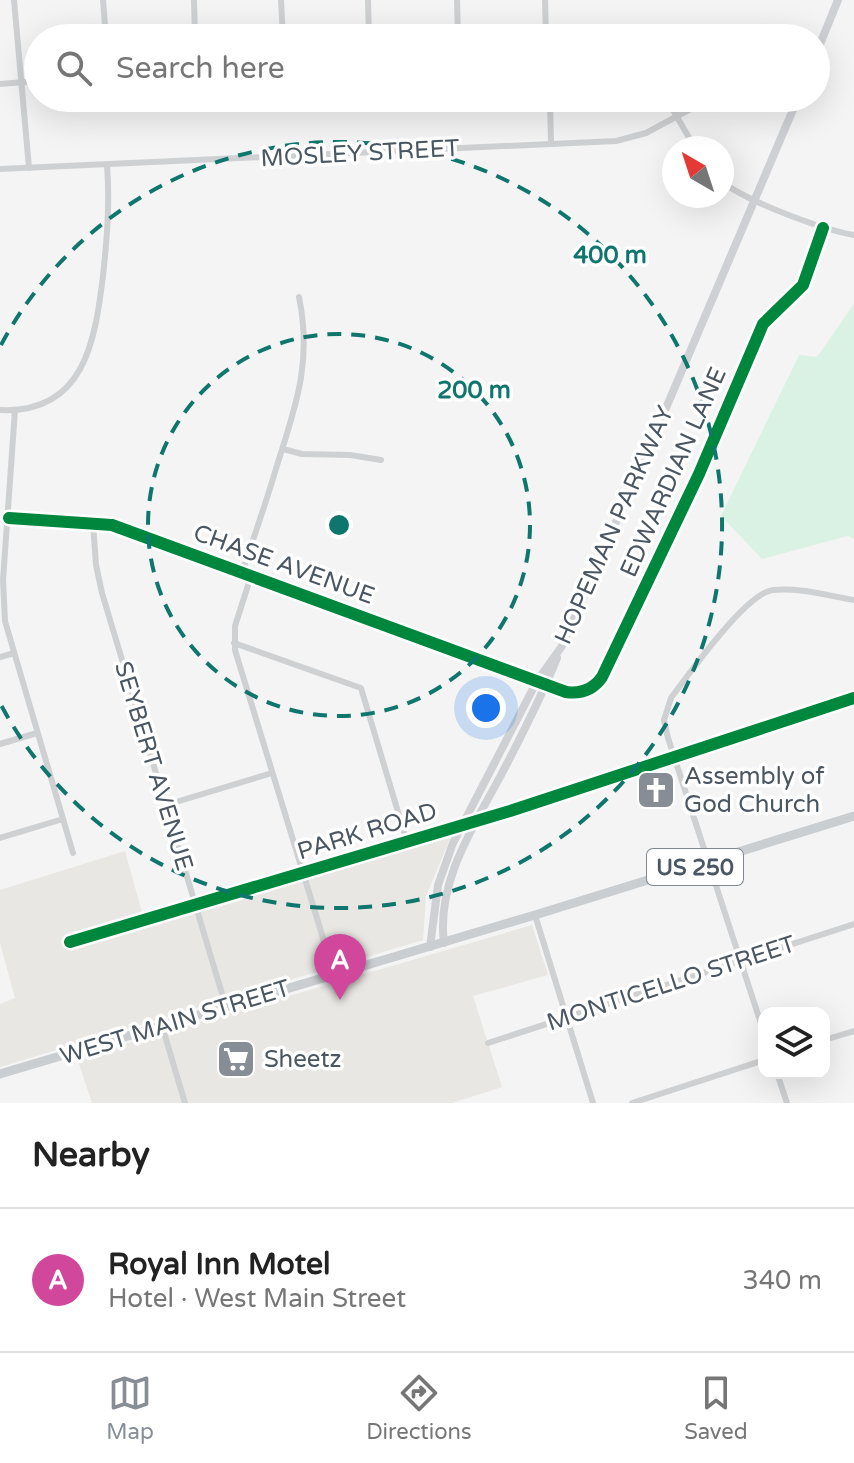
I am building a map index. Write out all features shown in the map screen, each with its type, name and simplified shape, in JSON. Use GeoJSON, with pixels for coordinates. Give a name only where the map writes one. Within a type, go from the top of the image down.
{"type":"FeatureCollection","features":[{"type":"Feature","properties":{"kind":"main road"},"geometry":{"type":"LineString","coordinates":[[828,24],[838,0]]}},
{"type":"Feature","properties":{"kind":"main road","name":"HOPEMAN PARKWAY"},"geometry":{"type":"LineString","coordinates":[[542,683],[562,646],[662,419],[792,112]]}},
{"type":"Feature","properties":{"kind":"main road"},"geometry":{"type":"LineString","coordinates":[[444,943],[442,925],[449,887],[463,846],[542,683]]}},
{"type":"Feature","properties":{"kind":"main road"},"geometry":{"type":"LineString","coordinates":[[430,947],[438,885],[462,825],[542,683]]}},
{"type":"Feature","properties":{"kind":"main road","name":"WEST MAIN STREET"},"geometry":{"type":"LineString","coordinates":[[0,1074],[444,943],[854,816]]}},
{"type":"Feature","properties":{"kind":"street"},"geometry":{"type":"LineString","coordinates":[[14,0],[24,107]]}},
{"type":"Feature","properties":{"kind":"street"},"geometry":{"type":"LineString","coordinates":[[103,0],[105,24]]}},
{"type":"Feature","properties":{"kind":"street"},"geometry":{"type":"LineString","coordinates":[[194,0],[195,24]]}},
{"type":"Feature","properties":{"kind":"street"},"geometry":{"type":"LineString","coordinates":[[281,0],[282,24]]}},
{"type":"Feature","properties":{"kind":"street"},"geometry":{"type":"LineString","coordinates":[[368,0],[369,24]]}},
{"type":"Feature","properties":{"kind":"street"},"geometry":{"type":"LineString","coordinates":[[457,0],[458,24]]}},
{"type":"Feature","properties":{"kind":"street"},"geometry":{"type":"LineString","coordinates":[[545,0],[546,24]]}},
{"type":"Feature","properties":{"kind":"street"},"geometry":{"type":"LineString","coordinates":[[0,84],[22,82]]}},
{"type":"Feature","properties":{"kind":"street"},"geometry":{"type":"LineString","coordinates":[[24,112],[29,168]]}},
{"type":"Feature","properties":{"kind":"street"},"geometry":{"type":"LineString","coordinates":[[550,112],[551,144]]}},
{"type":"Feature","properties":{"kind":"street"},"geometry":{"type":"LineString","coordinates":[[674,112],[688,136]]}},
{"type":"Feature","properties":{"kind":"street","name":"MOSLEY STREET"},"geometry":{"type":"LineString","coordinates":[[0,169],[626,139],[646,133],[686,112]]}},
{"type":"Feature","properties":{"kind":"street"},"geometry":{"type":"LineString","coordinates":[[0,410],[37,405],[56,395],[71,382],[87,359],[97,322],[110,219],[107,165]]}},
{"type":"Feature","properties":{"kind":"street"},"geometry":{"type":"LineString","coordinates":[[734,188],[823,228],[854,235]]}},
{"type":"Feature","properties":{"kind":"street","name":"EDWARDIAN LANE"},"geometry":{"type":"LineString","coordinates":[[542,683],[577,693],[592,688],[602,677],[699,474],[763,324],[803,285],[823,228]]}},
{"type":"Feature","properties":{"kind":"street"},"geometry":{"type":"LineString","coordinates":[[242,573],[297,405],[302,373],[303,327],[299,297]]}},
{"type":"Feature","properties":{"kind":"street"},"geometry":{"type":"LineString","coordinates":[[15,410],[9,518],[1,580],[5,621],[73,853]]}},
{"type":"Feature","properties":{"kind":"street"},"geometry":{"type":"LineString","coordinates":[[283,449],[302,454],[350,455],[381,460]]}},
{"type":"Feature","properties":{"kind":"street","name":"CHASE AVENUE"},"geometry":{"type":"LineString","coordinates":[[9,518],[93,523],[127,530],[542,683]]}},
{"type":"Feature","properties":{"kind":"street","name":"SEYBERT AVENUE"},"geometry":{"type":"LineString","coordinates":[[93,523],[102,593],[226,1007]]}},
{"type":"Feature","properties":{"kind":"street"},"geometry":{"type":"LineString","coordinates":[[251,576],[235,626],[234,643],[334,974]]}},
{"type":"Feature","properties":{"kind":"street"},"geometry":{"type":"LineString","coordinates":[[758,1015],[674,756],[664,720],[667,704],[745,607],[761,594],[776,590],[792,591],[854,600]]}},
{"type":"Feature","properties":{"kind":"street"},"geometry":{"type":"LineString","coordinates":[[234,643],[361,688],[407,842]]}},
{"type":"Feature","properties":{"kind":"street"},"geometry":{"type":"LineString","coordinates":[[0,657],[14,653]]}},
{"type":"Feature","properties":{"kind":"street","name":"PARK ROAD"},"geometry":{"type":"LineString","coordinates":[[70,942],[476,821],[854,698]]}},
{"type":"Feature","properties":{"kind":"street"},"geometry":{"type":"LineString","coordinates":[[0,744],[37,733]]}},
{"type":"Feature","properties":{"kind":"street"},"geometry":{"type":"LineString","coordinates":[[166,805],[272,773]]}},
{"type":"Feature","properties":{"kind":"street"},"geometry":{"type":"LineString","coordinates":[[0,838],[63,819]]}},
{"type":"Feature","properties":{"kind":"street"},"geometry":{"type":"LineString","coordinates":[[535,915],[593,1103]]}},
{"type":"Feature","properties":{"kind":"street","name":"MONTICELLO STREET"},"geometry":{"type":"LineString","coordinates":[[488,1043],[854,924]]}},
{"type":"Feature","properties":{"kind":"street"},"geometry":{"type":"LineString","coordinates":[[162,1026],[185,1103]]}},
{"type":"Feature","properties":{"kind":"street"},"geometry":{"type":"LineString","coordinates":[[830,1038],[854,1031]]}},
{"type":"Feature","properties":{"kind":"street"},"geometry":{"type":"LineString","coordinates":[[632,1103],[758,1062]]}},
{"type":"Feature","properties":{"kind":"street"},"geometry":{"type":"LineString","coordinates":[[779,1079],[787,1103]]}},
{"type":"Feature","properties":{"kind":"shaded area"},"geometry":{"type":"Polygon","coordinates":[[[452,834],[426,896],[423,940],[0,1067],[0,1004],[15,998],[0,943],[0,890],[125,851],[146,927],[452,834]]]}},
{"type":"Feature","properties":{"kind":"shaded area"},"geometry":{"type":"Polygon","coordinates":[[[532,925],[548,975],[473,996],[502,1087],[452,1103],[92,1103],[77,1058],[532,925]]]}},
{"type":"Feature","properties":{"kind":"green space"},"geometry":{"type":"Polygon","coordinates":[[[854,304],[854,539],[848,536],[762,559],[721,516],[799,355],[817,357],[854,304]]]}},
{"type":"Feature","properties":{"kind":"cycle path"},"geometry":{"type":"LineString","coordinates":[[9,518],[112,525],[566,692],[586,690],[602,677],[699,474],[763,324],[803,285],[823,228]]}},
{"type":"Feature","properties":{"kind":"cycle path"},"geometry":{"type":"LineString","coordinates":[[70,942],[510,811],[854,698]]}},
{"type":"Feature","properties":{"kind":"place","name":"Assembly of God Church"},"geometry":{"type":"Point","coordinates":[656,790]}},
{"type":"Feature","properties":{"kind":"place","name":"Royal Inn Motel"},"geometry":{"type":"Point","coordinates":[340,1000]}},
{"type":"Feature","properties":{"kind":"place","name":"Sheetz"},"geometry":{"type":"Point","coordinates":[236,1059]}}]}
